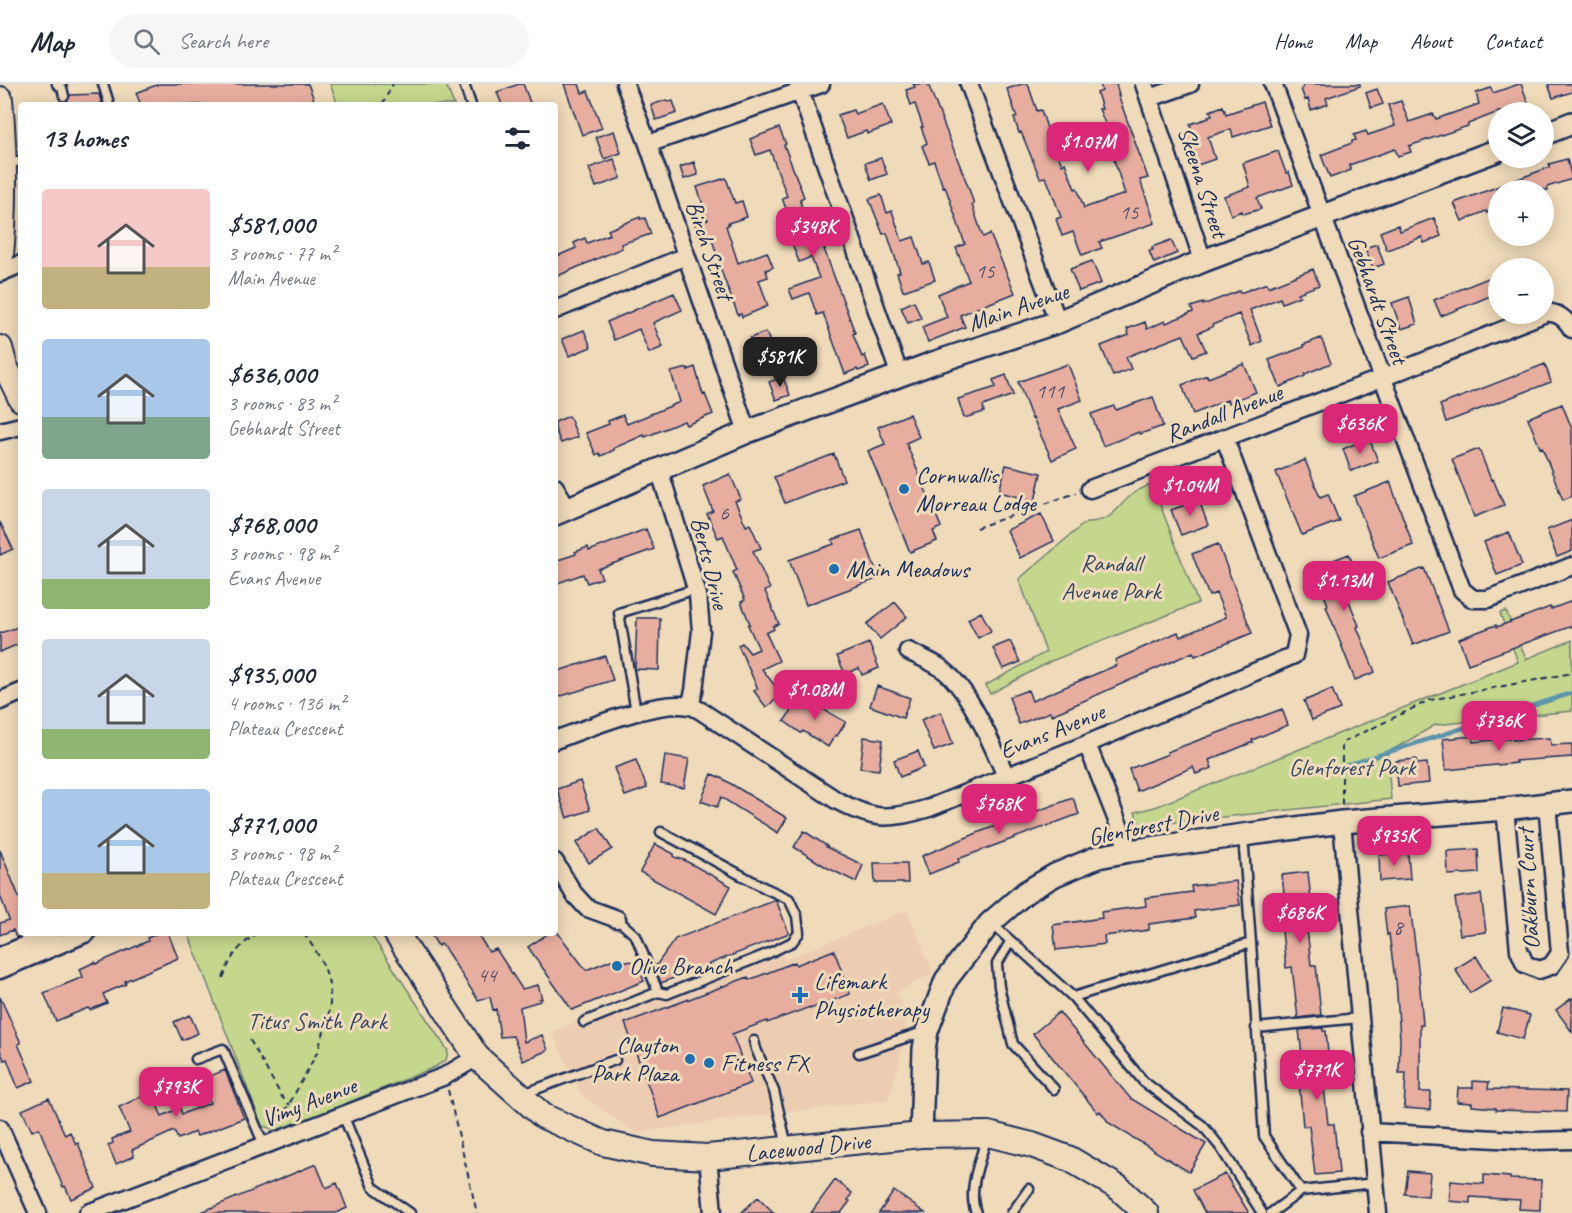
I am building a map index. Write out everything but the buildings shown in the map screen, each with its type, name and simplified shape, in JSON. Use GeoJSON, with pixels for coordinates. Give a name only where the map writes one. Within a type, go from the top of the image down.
{"type":"FeatureCollection","features":[{"type":"Feature","properties":{"kind":"main road"},"geometry":{"type":"LineString","coordinates":[[0,99],[13,162],[2,223],[0,265]]}},
{"type":"Feature","properties":{"kind":"main road"},"geometry":{"type":"LineString","coordinates":[[2,223],[12,241],[18,246]]}},
{"type":"Feature","properties":{"kind":"main road"},"geometry":{"type":"LineString","coordinates":[[0,348],[5,366],[18,393]]}},
{"type":"Feature","properties":{"kind":"main road","name":"Lacewood Drive"},"geometry":{"type":"LineString","coordinates":[[398,936],[477,1057],[543,1116],[603,1143],[653,1154],[708,1157],[921,1135],[988,1134],[1032,1144],[1070,1159],[1119,1188],[1146,1213]]}},
{"type":"Feature","properties":{"kind":"street","name":"Birch Street"},"geometry":{"type":"LineString","coordinates":[[625,84],[648,144],[747,432]]}},
{"type":"Feature","properties":{"kind":"street"},"geometry":{"type":"LineString","coordinates":[[648,144],[820,84]]}},
{"type":"Feature","properties":{"kind":"street"},"geometry":{"type":"LineString","coordinates":[[969,84],[1058,322]]}},
{"type":"Feature","properties":{"kind":"street"},"geometry":{"type":"LineString","coordinates":[[1147,91],[1190,84]]}},
{"type":"Feature","properties":{"kind":"street","name":"Gebhardt Street"},"geometry":{"type":"LineString","coordinates":[[1273,84],[1462,590],[1473,599],[1488,599],[1572,566]]}},
{"type":"Feature","properties":{"kind":"street"},"geometry":{"type":"LineString","coordinates":[[800,91],[900,376]]}},
{"type":"Feature","properties":{"kind":"street","name":"Skeena Street"},"geometry":{"type":"LineString","coordinates":[[1147,91],[1203,261]]}},
{"type":"Feature","properties":{"kind":"street"},"geometry":{"type":"LineString","coordinates":[[1554,130],[1572,123]]}},
{"type":"Feature","properties":{"kind":"street","name":"Main Avenue"},"geometry":{"type":"LineString","coordinates":[[562,511],[747,432],[933,363],[1058,322],[1203,261],[1488,154]]}},
{"type":"Feature","properties":{"kind":"street"},"geometry":{"type":"LineString","coordinates":[[558,309],[687,256]]}},
{"type":"Feature","properties":{"kind":"street"},"geometry":{"type":"LineString","coordinates":[[0,273],[18,265]]}},
{"type":"Feature","properties":{"kind":"street"},"geometry":{"type":"LineString","coordinates":[[1554,315],[1564,317],[1572,328]]}},
{"type":"Feature","properties":{"kind":"street","name":"Randall Avenue"},"geometry":{"type":"LineString","coordinates":[[1090,489],[1382,378],[1517,324]]}},
{"type":"Feature","properties":{"kind":"street"},"geometry":{"type":"LineString","coordinates":[[0,431],[18,427]]}},
{"type":"Feature","properties":{"kind":"street","name":"Evans Avenue"},"geometry":{"type":"LineString","coordinates":[[690,706],[836,800],[856,811],[872,816],[889,817],[929,808],[1087,744],[1294,655],[1298,635],[1225,438]]}},
{"type":"Feature","properties":{"kind":"street","name":"Berts Drive"},"geometry":{"type":"LineString","coordinates":[[659,469],[698,595],[701,631],[690,706]]}},
{"type":"Feature","properties":{"kind":"street"},"geometry":{"type":"LineString","coordinates":[[908,651],[941,668],[962,689],[1006,776]]}},
{"type":"Feature","properties":{"kind":"street"},"geometry":{"type":"LineString","coordinates":[[0,700],[18,693]]}},
{"type":"Feature","properties":{"kind":"street"},"geometry":{"type":"LineString","coordinates":[[558,739],[636,712],[674,705],[690,706]]}},
{"type":"Feature","properties":{"kind":"street"},"geometry":{"type":"LineString","coordinates":[[1087,744],[1129,851]]}},
{"type":"Feature","properties":{"kind":"street","name":"Glenforest Drive"},"geometry":{"type":"LineString","coordinates":[[921,1135],[924,1050],[927,1031],[946,980],[990,922],[1026,892],[1055,875],[1098,857],[1129,851],[1342,822],[1572,801]]}},
{"type":"Feature","properties":{"kind":"street","name":"Oakburn Court"},"geometry":{"type":"LineString","coordinates":[[1505,808],[1519,950],[1525,964],[1539,970],[1551,966],[1560,953],[1547,803]]}},
{"type":"Feature","properties":{"kind":"street"},"geometry":{"type":"LineString","coordinates":[[1342,822],[1378,1213]]}},
{"type":"Feature","properties":{"kind":"street"},"geometry":{"type":"LineString","coordinates":[[558,867],[574,894],[587,908],[617,919]]}},
{"type":"Feature","properties":{"kind":"street"},"geometry":{"type":"LineString","coordinates":[[0,956],[46,936]]}},
{"type":"Feature","properties":{"kind":"street"},"geometry":{"type":"LineString","coordinates":[[0,970],[80,936]]}},
{"type":"Feature","properties":{"kind":"street","name":"Vimy Avenue"},"geometry":{"type":"LineString","coordinates":[[88,1213],[445,1076],[477,1057]]}},
{"type":"Feature","properties":{"kind":"street"},"geometry":{"type":"LineString","coordinates":[[0,1128],[38,1213]]}},
{"type":"Feature","properties":{"kind":"street"},"geometry":{"type":"LineString","coordinates":[[1369,1131],[1534,1141],[1572,1140]]}},
{"type":"Feature","properties":{"kind":"street"},"geometry":{"type":"LineString","coordinates":[[708,1157],[713,1213]]}},
{"type":"Feature","properties":{"kind":"lane"},"geometry":{"type":"LineString","coordinates":[[57,84],[62,88],[64,96]]}},
{"type":"Feature","properties":{"kind":"lane"},"geometry":{"type":"LineString","coordinates":[[103,84],[108,102]]}},
{"type":"Feature","properties":{"kind":"lane"},"geometry":{"type":"LineString","coordinates":[[464,84],[470,102]]}},
{"type":"Feature","properties":{"kind":"lane"},"geometry":{"type":"LineString","coordinates":[[636,712],[619,613],[696,589]]}},
{"type":"Feature","properties":{"kind":"lane"},"geometry":{"type":"LineString","coordinates":[[584,1022],[658,992],[667,994],[767,954],[792,942],[799,933],[797,916],[789,899],[661,832]]}},
{"type":"Feature","properties":{"kind":"lane"},"geometry":{"type":"LineString","coordinates":[[1243,835],[1264,1136],[1301,1191]]}},
{"type":"Feature","properties":{"kind":"lane"},"geometry":{"type":"LineString","coordinates":[[617,919],[636,936],[658,992]]}},
{"type":"Feature","properties":{"kind":"lane"},"geometry":{"type":"LineString","coordinates":[[990,922],[1073,997],[1144,1082],[1203,1126],[1221,1148],[1262,1213]]}},
{"type":"Feature","properties":{"kind":"lane"},"geometry":{"type":"LineString","coordinates":[[1010,942],[997,964],[999,987],[1013,1044],[1054,1089]]}},
{"type":"Feature","properties":{"kind":"lane"},"geometry":{"type":"LineString","coordinates":[[1073,997],[1251,943]]}},
{"type":"Feature","properties":{"kind":"lane"},"geometry":{"type":"LineString","coordinates":[[1256,1028],[1359,1018]]}},
{"type":"Feature","properties":{"kind":"lane"},"geometry":{"type":"LineString","coordinates":[[859,1053],[927,1031]]}},
{"type":"Feature","properties":{"kind":"lane"},"geometry":{"type":"LineString","coordinates":[[754,1041],[774,1091],[788,1149]]}},
{"type":"Feature","properties":{"kind":"lane"},"geometry":{"type":"LineString","coordinates":[[196,1059],[223,1049],[264,1145]]}},
{"type":"Feature","properties":{"kind":"lane"},"geometry":{"type":"LineString","coordinates":[[520,1095],[615,1060]]}},
{"type":"Feature","properties":{"kind":"lane"},"geometry":{"type":"LineString","coordinates":[[343,1115],[373,1188],[410,1213]]}},
{"type":"Feature","properties":{"kind":"lane"},"geometry":{"type":"LineString","coordinates":[[976,1213],[973,1204],[976,1175],[988,1134]]}},
{"type":"Feature","properties":{"kind":"lane"},"geometry":{"type":"LineString","coordinates":[[1271,1213],[1301,1191],[1375,1184]]}},
{"type":"Feature","properties":{"kind":"lane"},"geometry":{"type":"LineString","coordinates":[[1012,1213],[1029,1189]]}},
{"type":"Feature","properties":{"kind":"path"},"geometry":{"type":"LineString","coordinates":[[384,102],[393,84]]}},
{"type":"Feature","properties":{"kind":"path"},"geometry":{"type":"LineString","coordinates":[[976,528],[1090,489]]}},
{"type":"Feature","properties":{"kind":"path"},"geometry":{"type":"LineString","coordinates":[[1342,822],[1342,743],[1430,700],[1572,673]]}},
{"type":"Feature","properties":{"kind":"path"},"geometry":{"type":"LineString","coordinates":[[223,978],[237,948],[253,936]]}},
{"type":"Feature","properties":{"kind":"path"},"geometry":{"type":"LineString","coordinates":[[281,1120],[319,1049],[331,1002],[331,990],[323,963],[315,947],[306,936]]}},
{"type":"Feature","properties":{"kind":"path"},"geometry":{"type":"LineString","coordinates":[[250,1040],[282,1097],[290,1105]]}},
{"type":"Feature","properties":{"kind":"path"},"geometry":{"type":"LineString","coordinates":[[445,1076],[477,1213]]}},
{"type":"Feature","properties":{"kind":"shaded area","name":"Clayton Park Plaza"},"geometry":{"type":"Polygon","coordinates":[[[907,910],[933,973],[896,993],[907,1016],[900,1061],[888,1100],[635,1133],[581,1094],[552,1032],[778,942],[785,960],[907,910]]]}},
{"type":"Feature","properties":{"kind":"green space"},"geometry":{"type":"Polygon","coordinates":[[[330,84],[446,84],[453,102],[337,102],[330,84]]]}},
{"type":"Feature","properties":{"kind":"green space","name":"Randall Avenue Park"},"geometry":{"type":"Polygon","coordinates":[[[1152,484],[1198,603],[1051,661],[990,694],[986,685],[1046,652],[1019,579],[1086,522],[1109,517],[1134,493],[1152,484]]]}},
{"type":"Feature","properties":{"kind":"green space","name":"Glenforest Park"},"geometry":{"type":"Polygon","coordinates":[[[1506,611],[1526,659],[1572,640],[1572,711],[1435,725],[1387,753],[1391,799],[1140,826],[1135,812],[1155,807],[1518,662],[1500,613],[1506,611]]]}},
{"type":"Feature","properties":{"kind":"green space","name":"Titus Smith Park"},"geometry":{"type":"Polygon","coordinates":[[[189,936],[372,936],[448,1051],[446,1060],[435,1067],[279,1131],[262,1126],[189,936]]]}},
{"type":"Feature","properties":{"kind":"waterway"},"geometry":{"type":"LineString","coordinates":[[1336,769],[1572,693]]}},
{"type":"Feature","properties":{"kind":"place","name":"Cornwallis Morreau Lodge"},"geometry":{"type":"Point","coordinates":[904,489]}},
{"type":"Feature","properties":{"kind":"place","name":"Main Meadows"},"geometry":{"type":"Point","coordinates":[834,569]}},
{"type":"Feature","properties":{"kind":"place","name":"Olive Branch"},"geometry":{"type":"Point","coordinates":[617,966]}},
{"type":"Feature","properties":{"kind":"place","name":"Lifemark Physiotherapy"},"geometry":{"type":"Point","coordinates":[800,995]}},
{"type":"Feature","properties":{"kind":"place","name":"Clayton Park Plaza"},"geometry":{"type":"Point","coordinates":[690,1059]}},
{"type":"Feature","properties":{"kind":"place","name":"Fitness FX"},"geometry":{"type":"Point","coordinates":[709,1063]}}]}
